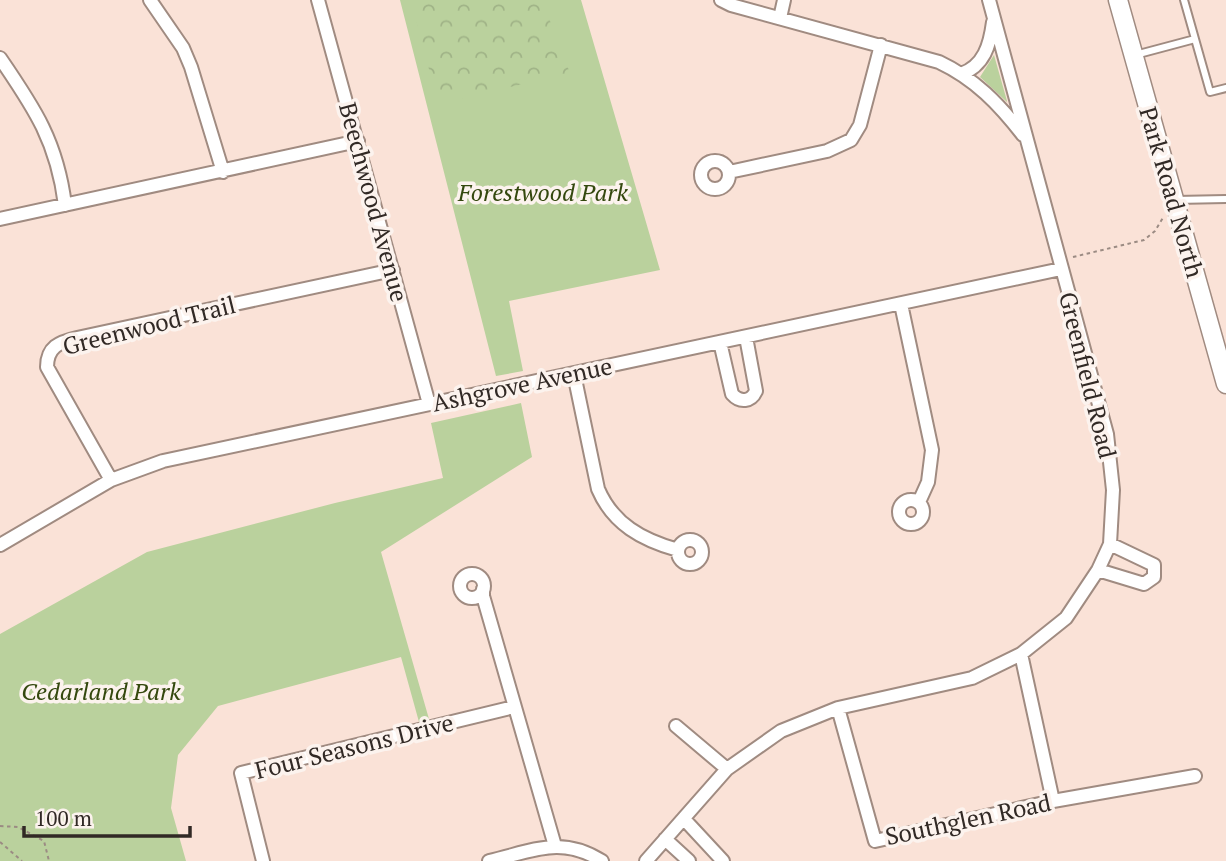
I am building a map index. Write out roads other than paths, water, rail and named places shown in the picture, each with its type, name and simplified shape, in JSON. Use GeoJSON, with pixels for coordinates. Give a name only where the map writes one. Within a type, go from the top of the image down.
{"type":"FeatureCollection","features":[{"type":"Feature","properties":{"kind":"main road","name":"Park Road North"},"geometry":{"type":"LineString","coordinates":[[1118,0],[1170,207],[1220,342],[1226,384]]}},
{"type":"Feature","properties":{"kind":"street"},"geometry":{"type":"LineString","coordinates":[[150,0],[177,39],[191,67],[223,172]]}},
{"type":"Feature","properties":{"kind":"street","name":"Beechwood Avenue"},"geometry":{"type":"LineString","coordinates":[[318,0],[429,404]]}},
{"type":"Feature","properties":{"kind":"street","name":"Greenfield Road"},"geometry":{"type":"LineString","coordinates":[[646,861],[727,769],[781,730],[838,708],[972,678],[1021,654],[1066,618],[1098,570],[1110,544],[1113,490],[1107,434],[1028,141],[992,98],[961,74],[929,58],[780,19],[721,0]]}},
{"type":"Feature","properties":{"kind":"street"},"geometry":{"type":"LineString","coordinates":[[780,19],[784,0]]}},
{"type":"Feature","properties":{"kind":"street"},"geometry":{"type":"LineString","coordinates":[[989,0],[1028,141]]}},
{"type":"Feature","properties":{"kind":"street"},"geometry":{"type":"LineString","coordinates":[[961,74],[976,66],[985,54],[994,18]]}},
{"type":"Feature","properties":{"kind":"street"},"geometry":{"type":"LineString","coordinates":[[729,172],[827,151],[851,140],[860,124],[881,45]]}},
{"type":"Feature","properties":{"kind":"street"},"geometry":{"type":"LineString","coordinates":[[1,61],[33,107],[48,135],[65,205]]}},
{"type":"Feature","properties":{"kind":"street"},"geometry":{"type":"LineString","coordinates":[[0,219],[358,141]]}},
{"type":"Feature","properties":{"kind":"street","name":"Ashgrove Avenue"},"geometry":{"type":"LineString","coordinates":[[0,545],[111,480],[163,461],[1061,269]]}},
{"type":"Feature","properties":{"kind":"street","name":"Greenwood Trail"},"geometry":{"type":"LineString","coordinates":[[111,480],[47,368],[47,359],[56,345],[90,335],[393,270]]}},
{"type":"Feature","properties":{"kind":"street"},"geometry":{"type":"LineString","coordinates":[[901,304],[932,450],[928,482],[919,502]]}},
{"type":"Feature","properties":{"kind":"street"},"geometry":{"type":"LineString","coordinates":[[720,342],[732,394],[738,399],[746,400],[753,397],[756,391],[746,337]]}},
{"type":"Feature","properties":{"kind":"street"},"geometry":{"type":"LineString","coordinates":[[574,374],[603,502],[619,522],[630,530],[643,538],[678,550]]}},
{"type":"Feature","properties":{"kind":"street"},"geometry":{"type":"LineString","coordinates":[[1098,570],[1144,584],[1154,577],[1154,565],[1110,544]]}},
{"type":"Feature","properties":{"kind":"street"},"geometry":{"type":"LineString","coordinates":[[483,589],[555,846]]}},
{"type":"Feature","properties":{"kind":"street"},"geometry":{"type":"LineString","coordinates":[[1021,654],[1053,801]]}},
{"type":"Feature","properties":{"kind":"street","name":"Four Seasons Drive"},"geometry":{"type":"LineString","coordinates":[[263,861],[241,774],[514,707]]}},
{"type":"Feature","properties":{"kind":"street","name":"Southglen Road"},"geometry":{"type":"LineString","coordinates":[[838,708],[875,841],[1053,801],[1195,776]]}},
{"type":"Feature","properties":{"kind":"street"},"geometry":{"type":"LineString","coordinates":[[676,726],[727,769]]}},
{"type":"Feature","properties":{"kind":"street"},"geometry":{"type":"LineString","coordinates":[[684,819],[723,861]]}},
{"type":"Feature","properties":{"kind":"street"},"geometry":{"type":"LineString","coordinates":[[665,839],[689,861]]}},
{"type":"Feature","properties":{"kind":"street"},"geometry":{"type":"LineString","coordinates":[[489,861],[555,846],[578,848],[602,861]]}},
{"type":"Feature","properties":{"kind":"lane"},"geometry":{"type":"LineString","coordinates":[[1184,0],[1210,92],[1226,88]]}},
{"type":"Feature","properties":{"kind":"lane"},"geometry":{"type":"LineString","coordinates":[[1133,55],[1195,39]]}},
{"type":"Feature","properties":{"kind":"lane"},"geometry":{"type":"LineString","coordinates":[[1170,207],[1226,199]]}},
{"type":"Feature","properties":{"kind":"park label","name":"Forestwood Park"},"geometry":{"type":"Point","coordinates":[543,192]}},
{"type":"Feature","properties":{"kind":"park label","name":"Cedarland Park"},"geometry":{"type":"Point","coordinates":[101,691]}}]}
